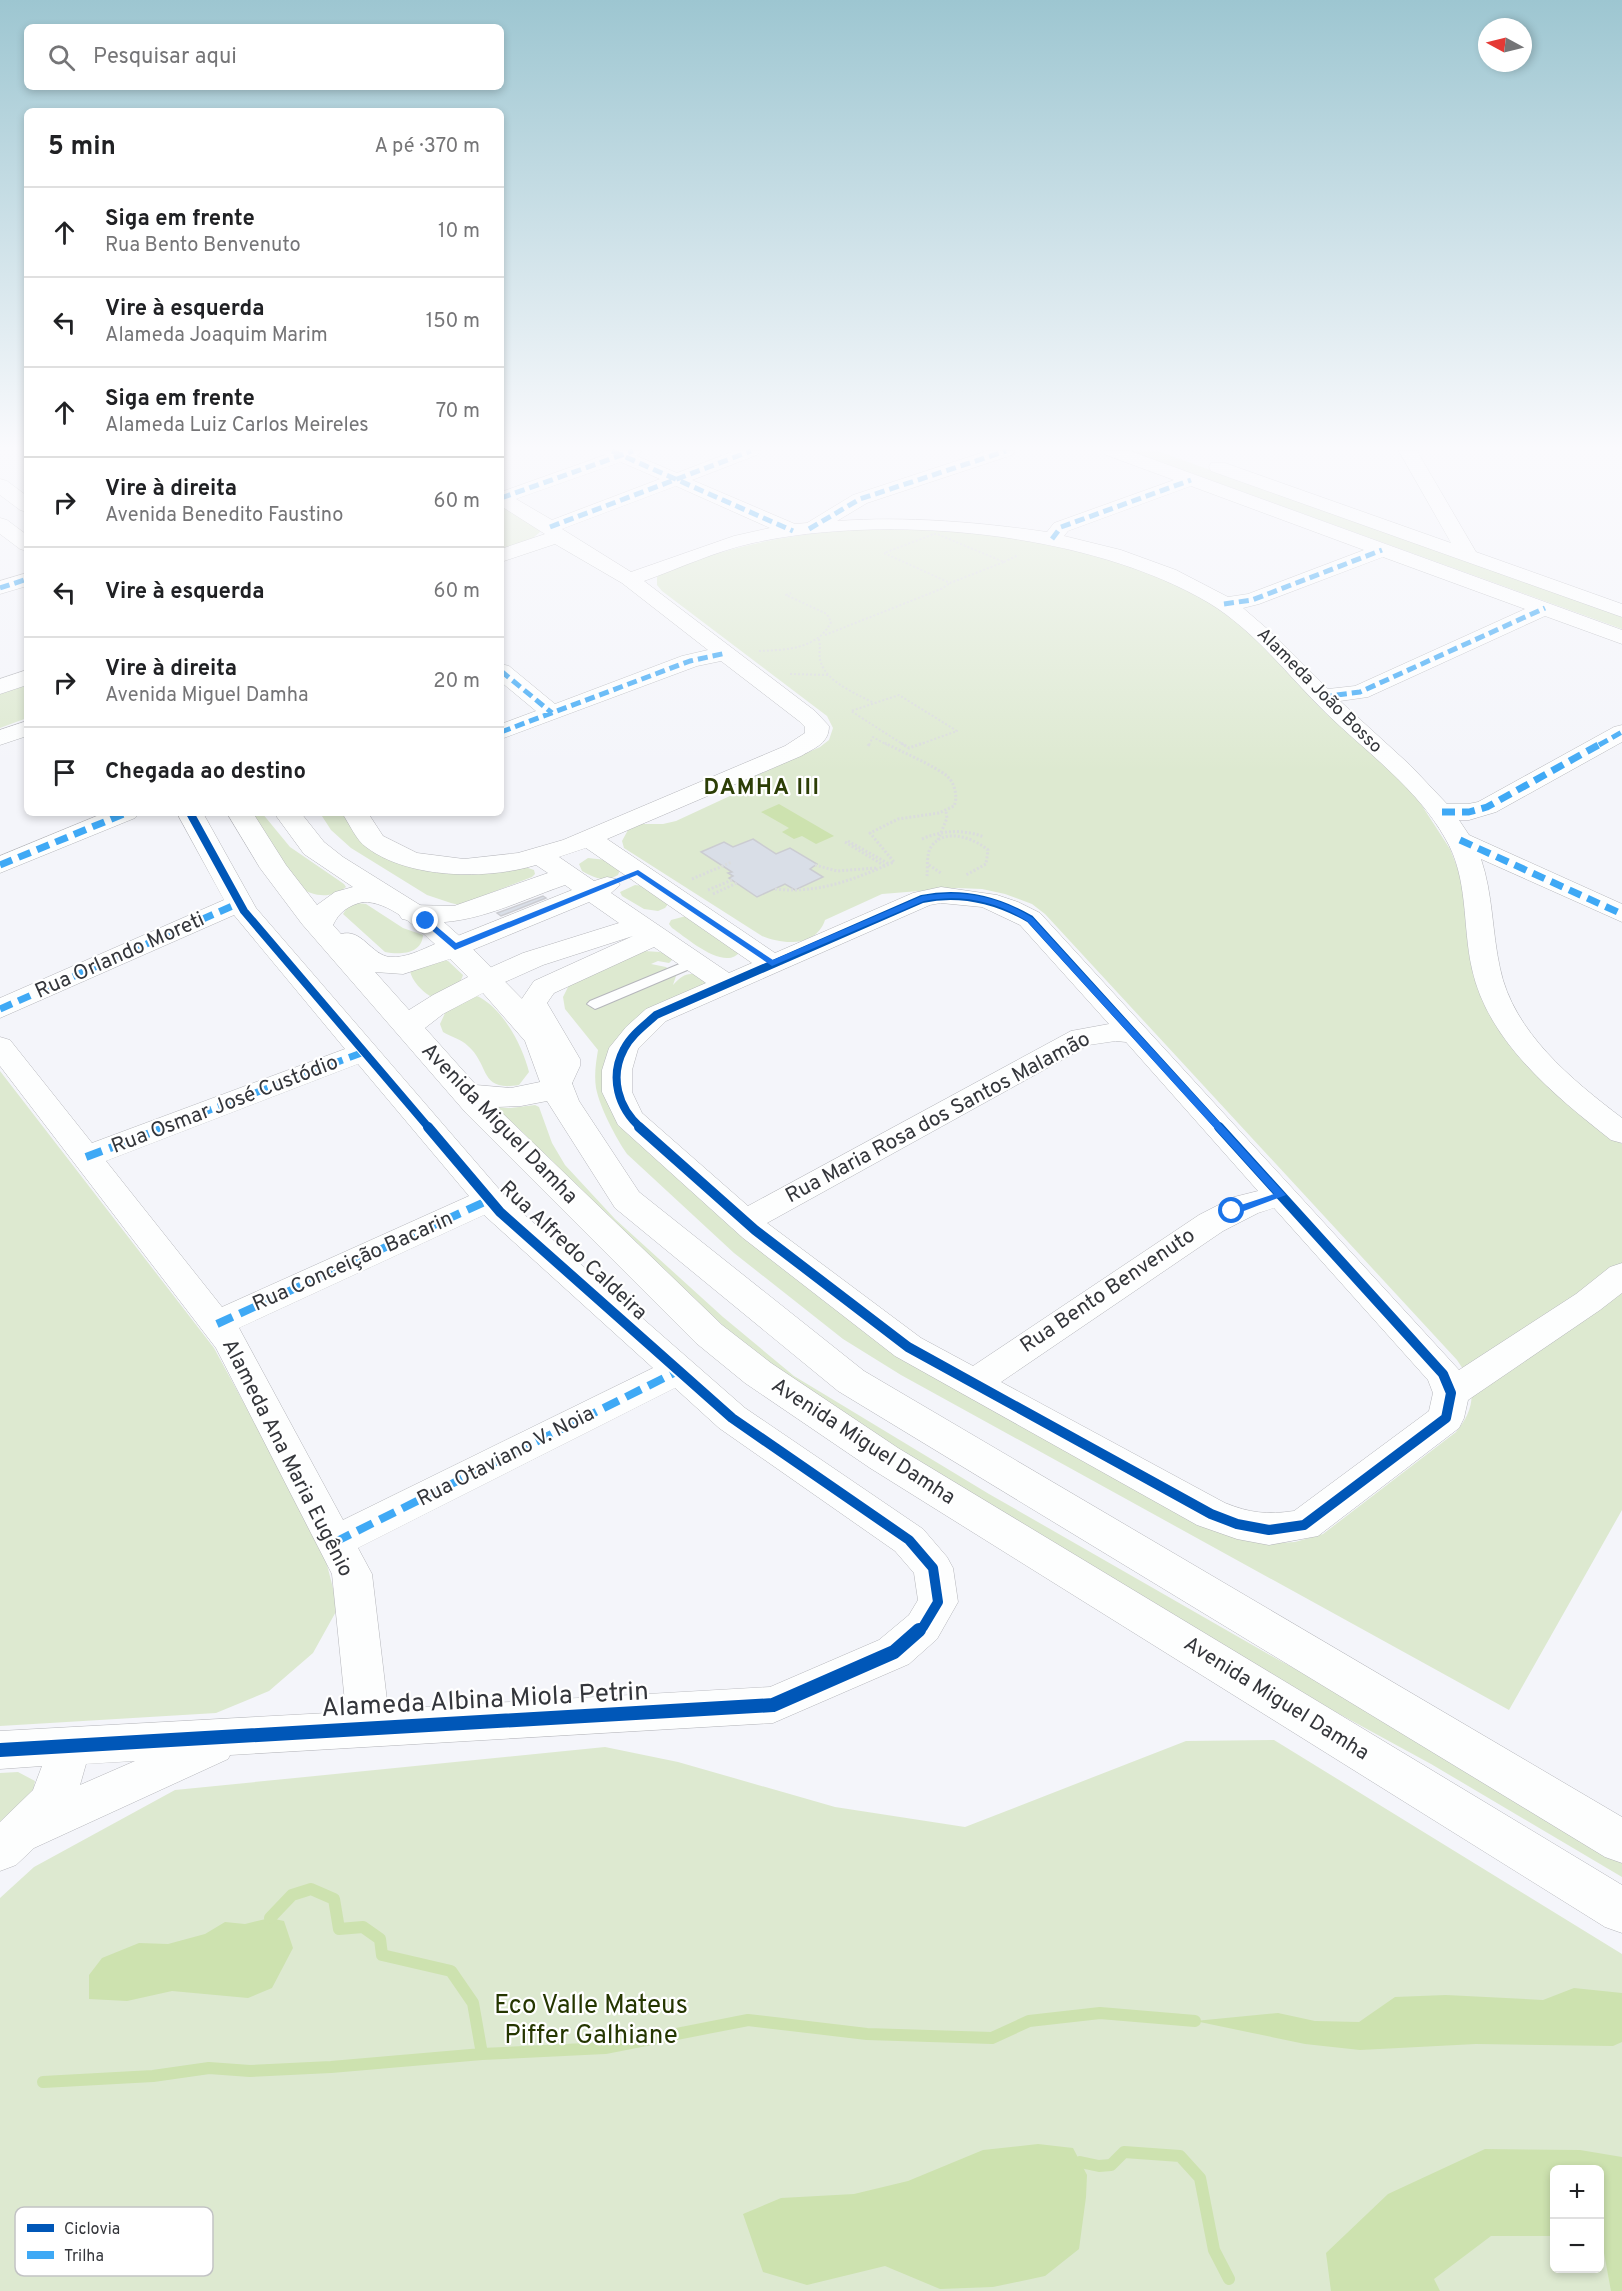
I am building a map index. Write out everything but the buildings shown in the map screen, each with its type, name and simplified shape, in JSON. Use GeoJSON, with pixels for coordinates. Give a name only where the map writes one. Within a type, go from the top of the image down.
{"type":"FeatureCollection","features":[{"type":"Feature","properties":{"kind":"street"},"geometry":{"type":"LineString","coordinates":[[357,816],[374,841],[411,860],[464,867],[530,859],[588,838],[793,751],[817,736],[816,726],[807,716],[629,579],[595,558]]}},
{"type":"Feature","properties":{"kind":"street","name":"Alameda João Bosso"},"geometry":{"type":"LineString","coordinates":[[629,579],[690,558]]}},
{"type":"Feature","properties":{"kind":"street","name":"Alameda João Bosso"},"geometry":{"type":"LineString","coordinates":[[1127,558],[1158,568],[1224,604],[1256,628],[1322,697],[1442,812],[1460,840],[1475,882],[1487,973],[1501,1009],[1533,1054],[1592,1110],[1622,1133]]}},
{"type":"Feature","properties":{"kind":"street"},"geometry":{"type":"LineString","coordinates":[[1224,604],[1252,600],[1361,558]]}},
{"type":"Feature","properties":{"kind":"street"},"geometry":{"type":"LineString","coordinates":[[1404,558],[1622,637]]}},
{"type":"Feature","properties":{"kind":"street"},"geometry":{"type":"LineString","coordinates":[[1473,558],[1622,610]]}},
{"type":"Feature","properties":{"kind":"street"},"geometry":{"type":"LineString","coordinates":[[0,588],[24,580]]}},
{"type":"Feature","properties":{"kind":"street"},"geometry":{"type":"LineString","coordinates":[[1322,697],[1360,692],[1545,608]]}},
{"type":"Feature","properties":{"kind":"street"},"geometry":{"type":"LineString","coordinates":[[504,731],[690,661],[726,653]]}},
{"type":"Feature","properties":{"kind":"street"},"geometry":{"type":"LineString","coordinates":[[504,673],[552,713]]}},
{"type":"Feature","properties":{"kind":"street"},"geometry":{"type":"LineString","coordinates":[[0,687],[24,678]]}},
{"type":"Feature","properties":{"kind":"street"},"geometry":{"type":"LineString","coordinates":[[0,738],[24,729]]}},
{"type":"Feature","properties":{"kind":"street"},"geometry":{"type":"LineString","coordinates":[[1442,812],[1469,812],[1487,807],[1622,732]]}},
{"type":"Feature","properties":{"kind":"street"},"geometry":{"type":"LineString","coordinates":[[0,865],[119,816]]}},
{"type":"Feature","properties":{"kind":"street","name":"Rua Alfredo Caldeira"},"geometry":{"type":"LineString","coordinates":[[192,816],[244,911],[500,1212],[732,1418],[909,1540],[933,1568],[938,1602]]}},
{"type":"Feature","properties":{"kind":"street","name":"Avenida Miguel Damha"},"geometry":{"type":"LineString","coordinates":[[242,816],[274,868],[320,926],[466,1093],[709,1334],[784,1392],[884,1458],[1622,1911]]}},
{"type":"Feature","properties":{"kind":"street"},"geometry":{"type":"LineString","coordinates":[[289,816],[314,848],[426,921],[455,947],[519,1013],[540,1040],[555,1076],[556,1087],[562,1101],[627,1200],[851,1381],[1622,1842]]}},
{"type":"Feature","properties":{"kind":"street"},"geometry":{"type":"LineString","coordinates":[[588,838],[772,964]]}},
{"type":"Feature","properties":{"kind":"street"},"geometry":{"type":"LineString","coordinates":[[1460,840],[1622,914]]}},
{"type":"Feature","properties":{"kind":"street"},"geometry":{"type":"LineString","coordinates":[[530,859],[568,875],[726,984]]}},
{"type":"Feature","properties":{"kind":"street"},"geometry":{"type":"LineString","coordinates":[[568,875],[457,914],[435,915],[357,894],[339,900],[322,915],[320,926],[336,933],[373,962],[412,963],[638,872]]}},
{"type":"Feature","properties":{"kind":"street"},"geometry":{"type":"LineString","coordinates":[[963,886],[1011,907],[1030,919],[1443,1374],[1451,1394],[1446,1418],[1304,1525],[1269,1530],[1237,1524],[1211,1514],[908,1347],[745,1221],[629,1118],[617,1092],[617,1070],[624,1048],[636,1033],[656,1015],[772,964],[922,899],[941,895],[963,886]]}},
{"type":"Feature","properties":{"kind":"street","name":"Rua Orlando Moreti"},"geometry":{"type":"LineString","coordinates":[[0,1009],[239,903]]}},
{"type":"Feature","properties":{"kind":"street"},"geometry":{"type":"LineString","coordinates":[[466,1093],[514,1099],[556,1087],[565,1066],[565,1059],[533,1004],[537,996],[544,987],[649,931],[688,906]]}},
{"type":"Feature","properties":{"kind":"street"},"geometry":{"type":"LineString","coordinates":[[409,1029],[412,1023],[426,1012],[534,958],[649,931]]}},
{"type":"Feature","properties":{"kind":"street","name":"Rua Maria Rosa dos Santos Malamão"},"geometry":{"type":"LineString","coordinates":[[745,1221],[1081,1037],[1106,1033],[1135,1035]]}},
{"type":"Feature","properties":{"kind":"street","name":"Alameda Ana Maria Eugênio"},"geometry":{"type":"LineString","coordinates":[[0,1046],[230,1342],[352,1574],[369,1728]]}},
{"type":"Feature","properties":{"kind":"street","name":"Rua Osmar José Custódio"},"geometry":{"type":"LineString","coordinates":[[86,1157],[364,1052]]}},
{"type":"Feature","properties":{"kind":"street","name":"Rua Bento Benvenuto"},"geometry":{"type":"LineString","coordinates":[[974,1384],[1211,1223],[1246,1205],[1281,1195]]}},
{"type":"Feature","properties":{"kind":"street","name":"Rua Conceição Bacarin"},"geometry":{"type":"LineString","coordinates":[[217,1324],[489,1200]]}},
{"type":"Feature","properties":{"kind":"street"},"geometry":{"type":"LineString","coordinates":[[1451,1394],[1588,1302],[1622,1275]]}},
{"type":"Feature","properties":{"kind":"street","name":"Rua Otaviano V. Noia"},"geometry":{"type":"LineString","coordinates":[[335,1542],[678,1371]]}},
{"type":"Feature","properties":{"kind":"street","name":"Alameda Albina Miola Petrin"},"geometry":{"type":"LineString","coordinates":[[0,1750],[773,1705],[894,1652],[923,1627],[938,1602]]}},
{"type":"Feature","properties":{"kind":"street"},"geometry":{"type":"LineString","coordinates":[[8,1843],[234,1737]]}},
{"type":"Feature","properties":{"kind":"street"},"geometry":{"type":"LineString","coordinates":[[8,1843],[49,1803],[62,1776],[68,1746]]}},
{"type":"Feature","properties":{"kind":"lane"},"geometry":{"type":"LineString","coordinates":[[595,1004],[694,962]]}},
{"type":"Feature","properties":{"kind":"path"},"geometry":{"type":"LineString","coordinates":[[895,558],[950,583]]}},
{"type":"Feature","properties":{"kind":"path"},"geometry":{"type":"LineString","coordinates":[[726,653],[787,649],[819,639],[840,627],[941,589],[950,583],[1004,562],[994,558]]}},
{"type":"Feature","properties":{"kind":"path"},"geometry":{"type":"LineString","coordinates":[[791,593],[786,595],[829,617],[831,622],[824,635]]}},
{"type":"Feature","properties":{"kind":"path"},"geometry":{"type":"LineString","coordinates":[[819,639],[821,664],[828,675],[875,703]]}},
{"type":"Feature","properties":{"kind":"path"},"geometry":{"type":"LineString","coordinates":[[766,684],[788,674],[828,675]]}},
{"type":"Feature","properties":{"kind":"path"},"geometry":{"type":"LineString","coordinates":[[898,695],[957,731],[909,748],[851,711],[875,703],[898,695]]}},
{"type":"Feature","properties":{"kind":"path"},"geometry":{"type":"LineString","coordinates":[[868,746],[878,728]]}},
{"type":"Feature","properties":{"kind":"path"},"geometry":{"type":"LineString","coordinates":[[873,737],[948,777],[956,789],[957,801],[946,812],[942,832],[931,846],[928,857],[929,865],[944,874]]}},
{"type":"Feature","properties":{"kind":"path"},"geometry":{"type":"LineString","coordinates":[[775,889],[790,891],[832,887],[894,862],[870,833],[900,817],[946,812]]}},
{"type":"Feature","properties":{"kind":"path"},"geometry":{"type":"LineString","coordinates":[[922,838],[942,832],[958,831],[984,837]]}},
{"type":"Feature","properties":{"kind":"path"},"geometry":{"type":"LineString","coordinates":[[937,841],[950,837],[973,839],[988,850],[990,857],[985,867],[966,875],[963,886]]}},
{"type":"Feature","properties":{"kind":"path"},"geometry":{"type":"LineString","coordinates":[[846,842],[887,865]]}},
{"type":"Feature","properties":{"kind":"path"},"geometry":{"type":"LineString","coordinates":[[815,865],[820,868],[854,872],[887,865]]}},
{"type":"Feature","properties":{"kind":"green space"},"geometry":{"type":"Polygon","coordinates":[[[705,558],[1107,558],[1183,584],[1243,624],[1417,798],[1450,849],[1463,882],[1480,978],[1603,1130],[1622,1144],[1622,1510],[1509,1710],[901,1375],[843,1339],[734,1253],[627,1154],[613,1131],[596,1088],[598,1050],[565,1009],[563,997],[569,985],[644,951],[660,952],[671,956],[672,960],[669,963],[658,961],[651,964],[666,967],[676,976],[673,985],[681,977],[689,974],[707,982],[606,1078],[800,1279],[1278,1543],[1295,1542],[1323,1534],[1456,1432],[1471,1405],[1471,1388],[1457,1360],[1045,914],[1032,904],[1005,894],[982,889],[957,888],[882,894],[825,920],[821,929],[807,939],[798,942],[780,941],[762,936],[624,848],[622,841],[628,830],[640,824],[663,824],[676,821],[732,795],[744,781],[820,747],[829,740],[833,728],[827,716],[662,591],[657,585],[657,577],[669,570],[705,558]]]}},
{"type":"Feature","properties":{"kind":"green space"},"geometry":{"type":"Polygon","coordinates":[[[1426,558],[1456,558],[1622,617],[1622,629],[1426,558]]]}},
{"type":"Feature","properties":{"kind":"green space"},"geometry":{"type":"Polygon","coordinates":[[[24,683],[24,719],[0,728],[0,692],[24,683]]]}},
{"type":"Feature","properties":{"kind":"green space"},"geometry":{"type":"Polygon","coordinates":[[[250,816],[264,816],[290,847],[346,887],[328,895],[317,895],[299,887],[250,816]]]}},
{"type":"Feature","properties":{"kind":"green space"},"geometry":{"type":"Polygon","coordinates":[[[322,816],[350,816],[378,850],[528,868],[534,870],[535,874],[459,905],[427,895],[351,848],[331,830],[322,816]]]}},
{"type":"Feature","properties":{"kind":"green space"},"geometry":{"type":"Polygon","coordinates":[[[588,858],[606,860],[620,870],[618,875],[609,879],[600,879],[582,871],[579,864],[588,858]]]}},
{"type":"Feature","properties":{"kind":"green space"},"geometry":{"type":"Polygon","coordinates":[[[635,885],[645,886],[669,903],[658,911],[644,909],[622,896],[620,892],[635,885]]]}},
{"type":"Feature","properties":{"kind":"green space"},"geometry":{"type":"Polygon","coordinates":[[[357,903],[366,904],[403,928],[423,935],[419,946],[409,952],[385,952],[343,914],[348,906],[357,903]]]}},
{"type":"Feature","properties":{"kind":"green space"},"geometry":{"type":"Polygon","coordinates":[[[686,916],[741,950],[735,956],[726,958],[697,946],[669,924],[671,920],[686,916]]]}},
{"type":"Feature","properties":{"kind":"green space"},"geometry":{"type":"Polygon","coordinates":[[[443,959],[463,975],[458,984],[450,990],[430,996],[418,985],[410,971],[443,959]]]}},
{"type":"Feature","properties":{"kind":"green space"},"geometry":{"type":"Polygon","coordinates":[[[477,996],[503,1018],[522,1050],[529,1072],[519,1085],[497,1085],[491,1081],[475,1053],[462,1042],[443,1032],[440,1024],[446,1011],[477,996]]]}},
{"type":"Feature","properties":{"kind":"green space"},"geometry":{"type":"Polygon","coordinates":[[[0,1071],[214,1348],[323,1549],[338,1608],[313,1653],[269,1691],[216,1713],[0,1726],[0,1071]]]}},
{"type":"Feature","properties":{"kind":"green space"},"geometry":{"type":"Polygon","coordinates":[[[535,1105],[539,1107],[552,1143],[565,1165],[615,1219],[723,1317],[794,1376],[989,1494],[1277,1659],[1443,1749],[1622,1858],[1622,1877],[1431,1764],[1288,1686],[787,1388],[493,1107],[511,1108],[535,1105]]]}},
{"type":"Feature","properties":{"kind":"green space","name":"Eco Valle Mateus Piffer Galhiane"},"geometry":{"type":"Polygon","coordinates":[[[1274,1740],[1622,1954],[1622,2291],[0,2291],[0,1898],[34,1867],[175,1790],[605,1747],[678,1762],[835,1807],[965,1827],[1186,1741],[1274,1740]]]}},
{"type":"Feature","properties":{"kind":"green space"},"geometry":{"type":"Polygon","coordinates":[[[18,1772],[35,1781],[31,1804],[0,1824],[0,1773],[18,1772]]]}},
{"type":"Feature","properties":{"kind":"shaded area"},"geometry":{"type":"Polygon","coordinates":[[[779,804],[834,836],[816,844],[802,836],[794,839],[782,832],[789,828],[761,812],[779,804]]]}},
{"type":"Feature","properties":{"kind":"shaded area"},"geometry":{"type":"Polygon","coordinates":[[[270,1918],[284,1921],[293,1948],[272,1988],[248,1998],[172,1991],[127,2001],[89,1999],[89,1975],[102,1958],[139,1943],[168,1944],[205,1934],[225,1922],[245,1924],[270,1918]]]}},
{"type":"Feature","properties":{"kind":"shaded area"},"geometry":{"type":"Polygon","coordinates":[[[1574,1988],[1622,1993],[1622,2042],[1613,2046],[1476,2044],[1360,2050],[1305,2044],[1195,2021],[1278,2013],[1315,2021],[1359,2022],[1395,1997],[1446,1995],[1543,2000],[1574,1988]]]}},
{"type":"Feature","properties":{"kind":"shaded area"},"geometry":{"type":"Polygon","coordinates":[[[1038,2144],[1073,2148],[1087,2175],[1079,2249],[1045,2276],[993,2287],[940,2289],[885,2266],[807,2285],[763,2272],[743,2214],[781,2198],[854,2194],[908,2181],[983,2150],[1038,2144]]]}},
{"type":"Feature","properties":{"kind":"shaded area"},"geometry":{"type":"Polygon","coordinates":[[[1485,2149],[1580,2150],[1622,2157],[1622,2291],[1611,2291],[1604,2253],[1604,2165],[1550,2165],[1550,2236],[1491,2236],[1434,2279],[1440,2291],[1331,2291],[1326,2253],[1388,2194],[1485,2149]]]}},
{"type":"Feature","properties":{"kind":"waterway"},"geometry":{"type":"LineString","coordinates":[[270,1918],[292,1895],[311,1889],[334,1899],[339,1929],[363,1927],[380,1939],[382,1955],[451,1971],[473,2003],[482,2054]]}},
{"type":"Feature","properties":{"kind":"waterway"},"geometry":{"type":"LineString","coordinates":[[482,2054],[605,2048],[748,2020],[867,2034],[992,2038],[1029,2021],[1100,2013],[1195,2021]]}},
{"type":"Feature","properties":{"kind":"waterway"},"geometry":{"type":"LineString","coordinates":[[43,2082],[153,2076],[209,2068],[250,2071],[331,2067],[482,2054]]}},
{"type":"Feature","properties":{"kind":"waterway"},"geometry":{"type":"LineString","coordinates":[[1080,2162],[1099,2166],[1111,2165],[1124,2152],[1180,2156],[1200,2178],[1214,2250],[1229,2279]]}},
{"type":"Feature","properties":{"kind":"marked path"},"geometry":{"type":"LineString","coordinates":[[1224,604],[1252,600],[1361,558]]}},
{"type":"Feature","properties":{"kind":"marked path"},"geometry":{"type":"LineString","coordinates":[[0,588],[24,580]]}},
{"type":"Feature","properties":{"kind":"marked path"},"geometry":{"type":"LineString","coordinates":[[1322,697],[1360,692],[1545,608]]}},
{"type":"Feature","properties":{"kind":"marked path"},"geometry":{"type":"LineString","coordinates":[[504,731],[690,661],[726,653]]}},
{"type":"Feature","properties":{"kind":"marked path"},"geometry":{"type":"LineString","coordinates":[[504,673],[552,713]]}},
{"type":"Feature","properties":{"kind":"marked path"},"geometry":{"type":"LineString","coordinates":[[1442,812],[1469,812],[1487,807],[1622,732]]}},
{"type":"Feature","properties":{"kind":"marked path"},"geometry":{"type":"LineString","coordinates":[[0,865],[119,816]]}},
{"type":"Feature","properties":{"kind":"marked path"},"geometry":{"type":"LineString","coordinates":[[1460,840],[1622,914]]}},
{"type":"Feature","properties":{"kind":"marked path"},"geometry":{"type":"LineString","coordinates":[[0,1009],[239,903]]}},
{"type":"Feature","properties":{"kind":"marked path"},"geometry":{"type":"LineString","coordinates":[[86,1157],[364,1052]]}},
{"type":"Feature","properties":{"kind":"marked path"},"geometry":{"type":"LineString","coordinates":[[217,1324],[489,1200]]}},
{"type":"Feature","properties":{"kind":"marked path"},"geometry":{"type":"LineString","coordinates":[[335,1542],[678,1371]]}},
{"type":"Feature","properties":{"kind":"cycle path"},"geometry":{"type":"LineString","coordinates":[[0,1750],[773,1705],[894,1652],[923,1627],[938,1602],[933,1568],[909,1540],[732,1418],[500,1212],[244,911],[192,816]]}},
{"type":"Feature","properties":{"kind":"cycle path"},"geometry":{"type":"LineString","coordinates":[[941,895],[987,901],[1009,908],[1030,919],[1443,1374],[1451,1393],[1446,1418],[1304,1525],[1269,1530],[1237,1524],[1211,1514],[908,1347],[755,1230],[629,1118],[617,1092],[617,1070],[624,1048],[636,1033],[656,1015],[922,899],[941,895]]}},
{"type":"Feature","properties":{"kind":"district","name":"DAMHA III"},"geometry":{"type":"Point","coordinates":[762,788]}},
{"type":"Feature","properties":{"kind":"route"},"geometry":{"type":"LineString","coordinates":[[426,921],[455,947],[638,872],[772,964],[922,899],[941,895],[970,896],[992,900],[1011,907],[1030,919],[1281,1195],[1232,1211]]}}]}
